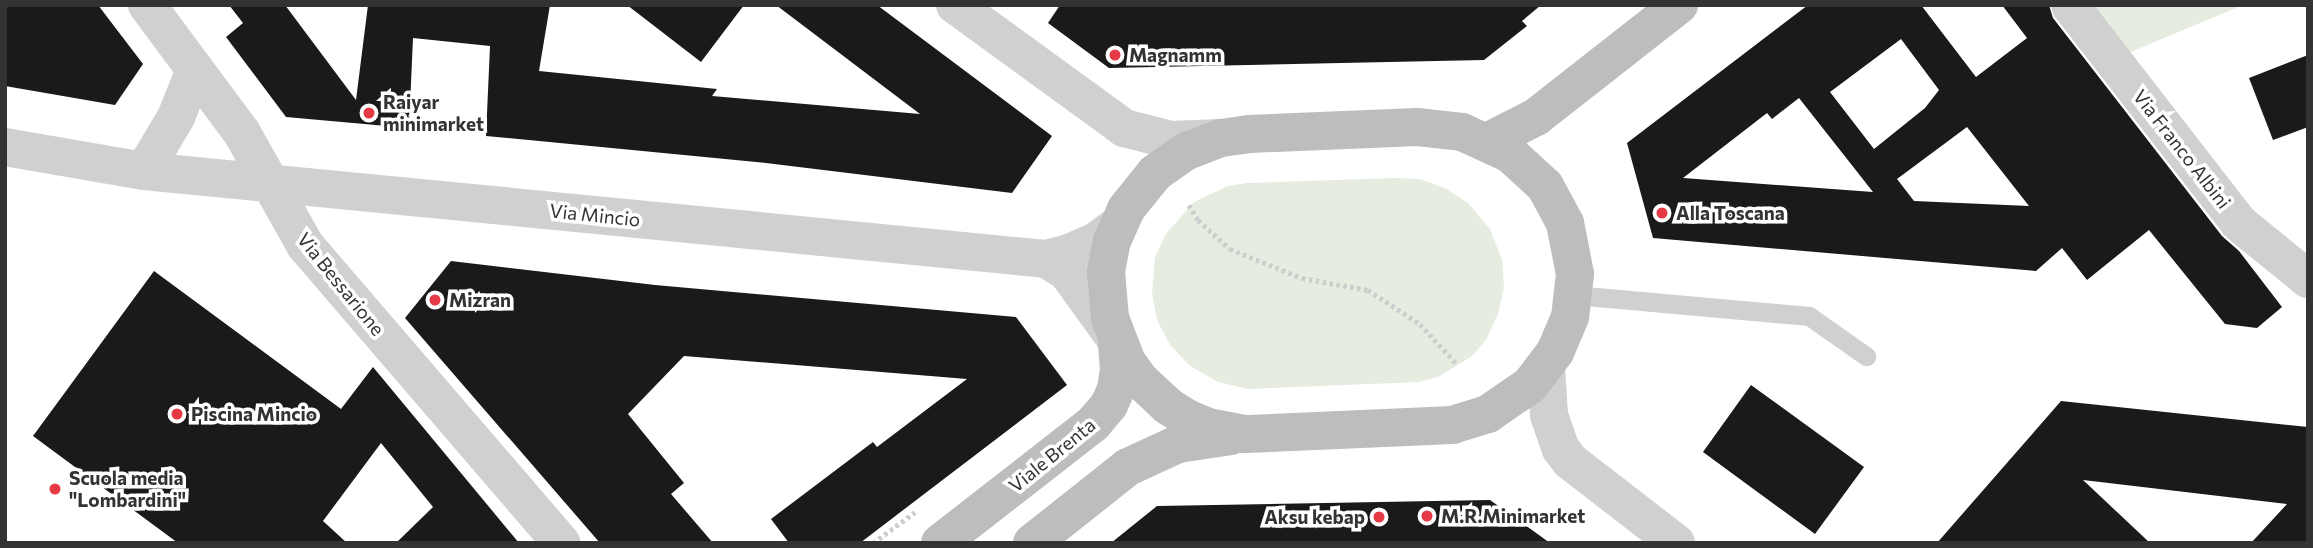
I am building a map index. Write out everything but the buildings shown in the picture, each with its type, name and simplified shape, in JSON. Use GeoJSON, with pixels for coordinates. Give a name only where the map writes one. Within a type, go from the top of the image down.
{"type":"FeatureCollection","features":[{"type":"Feature","properties":{"kind":"street","name":"Via Bessarione"},"geometry":{"type":"LineString","coordinates":[[147,5],[242,133],[305,245],[561,543]]}},
{"type":"Feature","properties":{"kind":"street"},"geometry":{"type":"LineString","coordinates":[[955,5],[1124,128],[1154,138],[1183,142],[1249,134],[1417,127],[1462,132],[1489,141],[1520,161],[1545,186],[1558,207],[1571,241],[1574,295],[1563,337],[1546,367],[1510,401],[1488,414],[1453,425],[1244,434],[1178,444],[1128,467],[1032,543]]}},
{"type":"Feature","properties":{"kind":"street"},"geometry":{"type":"LineString","coordinates":[[1489,141],[1536,117],[1679,5]]}},
{"type":"Feature","properties":{"kind":"street","name":"Via Franco Albini"},"geometry":{"type":"LineString","coordinates":[[2070,5],[2239,223],[2308,279]]}},
{"type":"Feature","properties":{"kind":"street"},"geometry":{"type":"LineString","coordinates":[[145,171],[176,117],[195,69]]}},
{"type":"Feature","properties":{"kind":"street"},"geometry":{"type":"LineString","coordinates":[[1545,186],[1541,163],[1544,137],[1565,95]]}},
{"type":"Feature","properties":{"kind":"street"},"geometry":{"type":"LineString","coordinates":[[1117,341],[1106,294],[1108,256],[1117,226],[1131,202],[1155,173],[1187,151],[1221,138]]}},
{"type":"Feature","properties":{"kind":"street","name":"Via Mincio"},"geometry":{"type":"LineString","coordinates":[[5,147],[145,171],[1045,259],[1096,241],[1117,226]]}},
{"type":"Feature","properties":{"kind":"street"},"geometry":{"type":"LineString","coordinates":[[1045,259],[1067,272],[1117,341],[1140,380],[1168,406],[1208,427],[1244,434]]}},
{"type":"Feature","properties":{"kind":"street","name":"Viale Brenta"},"geometry":{"type":"LineString","coordinates":[[940,543],[1093,424],[1109,405],[1116,389],[1119,371],[1117,341]]}},
{"type":"Feature","properties":{"kind":"street"},"geometry":{"type":"LineString","coordinates":[[1546,367],[1549,415],[1561,449],[1570,461],[1676,543]]}},
{"type":"Feature","properties":{"kind":"lane"},"geometry":{"type":"LineString","coordinates":[[1574,295],[1809,316],[1866,356]]}},
{"type":"Feature","properties":{"kind":"path"},"geometry":{"type":"LineString","coordinates":[[1189,205],[1198,220],[1230,249],[1302,278],[1368,290],[1420,324],[1456,363]]}},
{"type":"Feature","properties":{"kind":"path"},"geometry":{"type":"LineString","coordinates":[[873,543],[917,510]]}},
{"type":"Feature","properties":{"kind":"shaded area"},"geometry":{"type":"Polygon","coordinates":[[[2089,5],[2243,5],[2126,54],[2089,5]]]}},
{"type":"Feature","properties":{"kind":"shaded area"},"geometry":{"type":"Polygon","coordinates":[[[1419,179],[1445,188],[1468,203],[1490,229],[1502,260],[1504,287],[1498,314],[1486,340],[1472,356],[1438,377],[1419,382],[1248,389],[1218,382],[1190,366],[1170,345],[1157,320],[1152,293],[1155,258],[1165,235],[1194,202],[1228,186],[1247,183],[1419,179]]]}},
{"type":"Feature","properties":{"kind":"place","name":"Magnamm"},"geometry":{"type":"Point","coordinates":[1115,55]}},
{"type":"Feature","properties":{"kind":"place","name":"Raiyar minimarket"},"geometry":{"type":"Point","coordinates":[369,113]}},
{"type":"Feature","properties":{"kind":"place","name":"Alla Toscana"},"geometry":{"type":"Point","coordinates":[1662,213]}},
{"type":"Feature","properties":{"kind":"place","name":"Mizran"},"geometry":{"type":"Point","coordinates":[435,300]}},
{"type":"Feature","properties":{"kind":"place","name":"Piscina Mincio"},"geometry":{"type":"Point","coordinates":[177,414]}},
{"type":"Feature","properties":{"kind":"place","name":"Scuola media \"Lombardini\""},"geometry":{"type":"Point","coordinates":[55,489]}},
{"type":"Feature","properties":{"kind":"place","name":"M.R.Minimarket"},"geometry":{"type":"Point","coordinates":[1427,516]}},
{"type":"Feature","properties":{"kind":"place","name":"Aksu kebap"},"geometry":{"type":"Point","coordinates":[1379,517]}}]}
